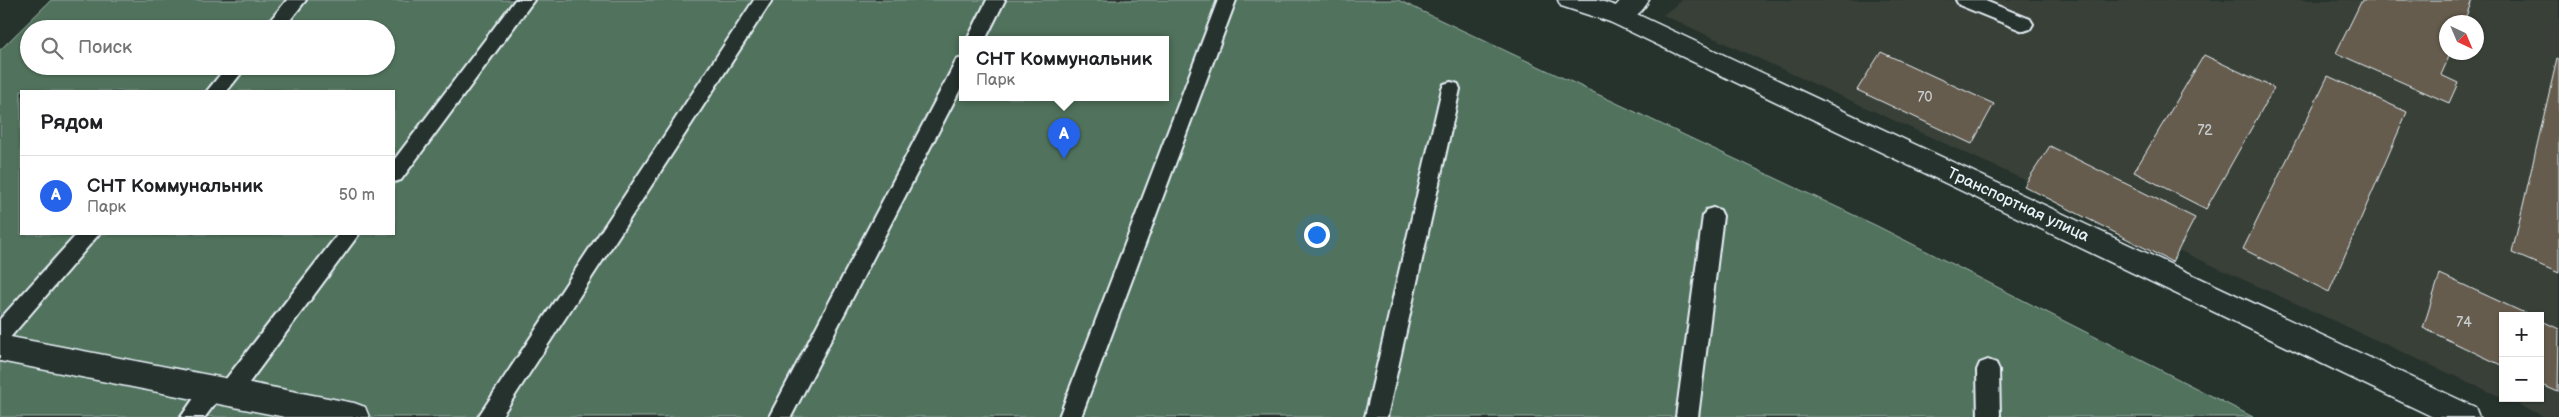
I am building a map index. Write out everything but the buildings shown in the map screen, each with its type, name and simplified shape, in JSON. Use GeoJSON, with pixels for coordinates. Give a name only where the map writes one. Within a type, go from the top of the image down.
{"type":"FeatureCollection","features":[{"type":"Feature","properties":{"kind":"street","name":"Транспортная улица"},"geometry":{"type":"LineString","coordinates":[[1570,0],[1628,8],[2464,417]]}},
{"type":"Feature","properties":{"kind":"street"},"geometry":{"type":"LineString","coordinates":[[0,348],[354,417]]}},
{"type":"Feature","properties":{"kind":"lane"},"geometry":{"type":"LineString","coordinates":[[280,20],[297,0]]}},
{"type":"Feature","properties":{"kind":"lane"},"geometry":{"type":"LineString","coordinates":[[395,173],[525,0]]}},
{"type":"Feature","properties":{"kind":"lane"},"geometry":{"type":"LineString","coordinates":[[489,417],[763,0]]}},
{"type":"Feature","properties":{"kind":"lane"},"geometry":{"type":"LineString","coordinates":[[978,36],[996,0]]}},
{"type":"Feature","properties":{"kind":"lane"},"geometry":{"type":"LineString","coordinates":[[1070,417],[1226,0]]}},
{"type":"Feature","properties":{"kind":"lane"},"geometry":{"type":"LineString","coordinates":[[1965,0],[2024,24]]}},
{"type":"Feature","properties":{"kind":"lane"},"geometry":{"type":"LineString","coordinates":[[780,417],[959,73]]}},
{"type":"Feature","properties":{"kind":"lane"},"geometry":{"type":"LineString","coordinates":[[217,90],[230,75]]}},
{"type":"Feature","properties":{"kind":"lane"},"geometry":{"type":"LineString","coordinates":[[1376,417],[1451,89]]}},
{"type":"Feature","properties":{"kind":"lane"},"geometry":{"type":"LineString","coordinates":[[1687,417],[1713,216]]}},
{"type":"Feature","properties":{"kind":"lane"},"geometry":{"type":"LineString","coordinates":[[0,334],[88,235]]}},
{"type":"Feature","properties":{"kind":"lane"},"geometry":{"type":"LineString","coordinates":[[192,417],[221,391],[347,235]]}},
{"type":"Feature","properties":{"kind":"lane"},"geometry":{"type":"LineString","coordinates":[[1988,370],[1989,417]]}},
{"type":"Feature","properties":{"kind":"shaded area"},"geometry":{"type":"Polygon","coordinates":[[[1682,0],[2559,0],[2559,417],[2545,417],[2513,402],[2544,402],[2544,312],[2499,312],[2499,396],[1663,15],[1682,0]]]}},
{"type":"Feature","properties":{"kind":"green space"},"geometry":{"type":"Polygon","coordinates":[[[51,0],[1398,0],[1877,226],[2253,417],[0,417],[0,50],[20,30],[20,75],[395,75],[395,20],[31,20],[51,0]]]}},
{"type":"Feature","properties":{"kind":"place","name":"СНТ Коммунальник"},"geometry":{"type":"Point","coordinates":[1064,159]}}]}
